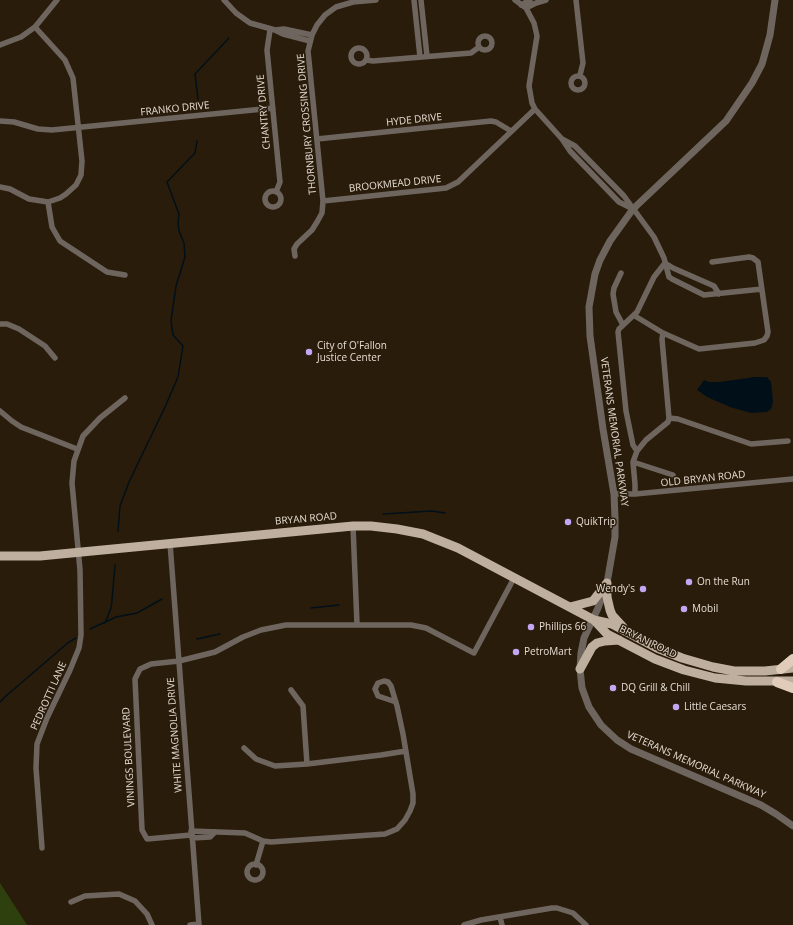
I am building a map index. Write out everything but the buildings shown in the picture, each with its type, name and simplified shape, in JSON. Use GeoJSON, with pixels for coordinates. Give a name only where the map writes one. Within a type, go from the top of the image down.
{"type":"FeatureCollection","features":[{"type":"Feature","properties":{"kind":"highway"},"geometry":{"type":"LineString","coordinates":[[781,669],[793,659]]}},
{"type":"Feature","properties":{"kind":"highway"},"geometry":{"type":"LineString","coordinates":[[777,682],[793,688]]}},
{"type":"Feature","properties":{"kind":"main road","name":"BRYAN ROAD"},"geometry":{"type":"LineString","coordinates":[[0,556],[40,556],[353,526],[391,528],[429,536],[464,550],[594,620],[612,624],[673,655],[713,667],[744,672],[793,668]]}},
{"type":"Feature","properties":{"kind":"main road"},"geometry":{"type":"LineString","coordinates":[[570,607],[593,601],[607,583]]}},
{"type":"Feature","properties":{"kind":"main road"},"geometry":{"type":"LineString","coordinates":[[607,583],[607,597],[612,616],[628,632]]}},
{"type":"Feature","properties":{"kind":"main road","name":"BRYAN ROAD"},"geometry":{"type":"LineString","coordinates":[[594,620],[607,634],[655,659],[684,670],[725,679],[752,682],[793,681]]}},
{"type":"Feature","properties":{"kind":"main road"},"geometry":{"type":"LineString","coordinates":[[580,669],[592,647],[597,643],[619,640]]}},
{"type":"Feature","properties":{"kind":"street"},"geometry":{"type":"LineString","coordinates":[[0,45],[21,37],[35,27],[58,0]]}},
{"type":"Feature","properties":{"kind":"street"},"geometry":{"type":"LineString","coordinates":[[224,0],[236,13],[250,23],[310,41]]}},
{"type":"Feature","properties":{"kind":"street","name":"THORNBURY CROSSING DRIVE"},"geometry":{"type":"LineString","coordinates":[[295,256],[294,249],[297,244],[312,230],[317,222],[322,212],[323,201],[308,51],[310,41],[317,25],[325,14],[336,7],[353,2],[376,0]]}},
{"type":"Feature","properties":{"kind":"street"},"geometry":{"type":"LineString","coordinates":[[414,0],[420,57]]}},
{"type":"Feature","properties":{"kind":"street"},"geometry":{"type":"LineString","coordinates":[[421,0],[427,56]]}},
{"type":"Feature","properties":{"kind":"street"},"geometry":{"type":"LineString","coordinates":[[515,0],[523,7],[534,23],[537,36],[529,86],[532,103],[535,109],[562,139],[574,146],[624,196],[632,209],[654,237],[660,248],[669,277],[704,295],[762,289]]}},
{"type":"Feature","properties":{"kind":"street"},"geometry":{"type":"LineString","coordinates":[[523,7],[530,0]]}},
{"type":"Feature","properties":{"kind":"street"},"geometry":{"type":"LineString","coordinates":[[523,7],[546,0]]}},
{"type":"Feature","properties":{"kind":"street"},"geometry":{"type":"LineString","coordinates":[[576,0],[583,63],[580,75]]}},
{"type":"Feature","properties":{"kind":"street","name":"VETERANS MEMORIAL PARKWAY"},"geometry":{"type":"LineString","coordinates":[[775,0],[770,35],[762,64],[752,83],[726,120],[632,209],[610,241],[600,260],[593,284],[589,307],[590,336],[614,494],[615,537],[607,583],[594,620],[582,645],[580,669],[582,688],[589,707],[601,725],[616,740],[631,749],[761,804],[793,826]]}},
{"type":"Feature","properties":{"kind":"street"},"geometry":{"type":"LineString","coordinates":[[0,187],[10,189],[29,200],[48,202],[60,198],[66,194],[78,180],[82,169],[74,85],[71,72],[64,60],[35,27]]}},
{"type":"Feature","properties":{"kind":"street"},"geometry":{"type":"LineString","coordinates":[[272,30],[284,29],[312,35]]}},
{"type":"Feature","properties":{"kind":"street","name":"CHANTRY DRIVE"},"geometry":{"type":"LineString","coordinates":[[272,30],[267,50],[280,182],[276,192]]}},
{"type":"Feature","properties":{"kind":"street"},"geometry":{"type":"LineString","coordinates":[[366,60],[372,61],[471,52],[479,47]]}},
{"type":"Feature","properties":{"kind":"street","name":"FRANKO DRIVE"},"geometry":{"type":"LineString","coordinates":[[0,121],[14,122],[45,130],[273,108]]}},
{"type":"Feature","properties":{"kind":"street","name":"BROOKMEAD DRIVE"},"geometry":{"type":"LineString","coordinates":[[323,201],[446,188],[458,182],[535,109]]}},
{"type":"Feature","properties":{"kind":"street","name":"HYDE DRIVE"},"geometry":{"type":"LineString","coordinates":[[317,139],[491,121],[500,124],[511,131]]}},
{"type":"Feature","properties":{"kind":"street"},"geometry":{"type":"LineString","coordinates":[[48,202],[52,227],[60,240],[106,272],[125,275]]}},
{"type":"Feature","properties":{"kind":"street"},"geometry":{"type":"LineString","coordinates":[[635,316],[663,333],[699,348],[755,343],[764,340],[768,332],[758,262],[753,258],[712,262]]}},
{"type":"Feature","properties":{"kind":"street"},"geometry":{"type":"LineString","coordinates":[[665,263],[714,286],[718,294]]}},
{"type":"Feature","properties":{"kind":"street"},"geometry":{"type":"LineString","coordinates":[[638,451],[633,445],[625,406],[618,336],[619,329],[635,316],[654,277],[665,263]]}},
{"type":"Feature","properties":{"kind":"street"},"geometry":{"type":"LineString","coordinates":[[621,273],[614,288],[613,294],[616,312],[623,325]]}},
{"type":"Feature","properties":{"kind":"street"},"geometry":{"type":"LineString","coordinates":[[0,324],[7,324],[19,329],[45,346],[55,358]]}},
{"type":"Feature","properties":{"kind":"street"},"geometry":{"type":"LineString","coordinates":[[635,494],[636,484],[633,462],[638,451],[646,440],[668,422],[669,418],[662,339],[663,333]]}},
{"type":"Feature","properties":{"kind":"street","name":"PEDROTTI LANE"},"geometry":{"type":"LineString","coordinates":[[42,848],[36,768],[37,744],[47,718],[79,648],[81,635],[79,552],[72,483],[74,461],[83,436],[100,418],[125,398]]}},
{"type":"Feature","properties":{"kind":"street"},"geometry":{"type":"LineString","coordinates":[[0,411],[21,427],[77,450]]}},
{"type":"Feature","properties":{"kind":"street"},"geometry":{"type":"LineString","coordinates":[[669,418],[751,444],[788,441]]}},
{"type":"Feature","properties":{"kind":"street"},"geometry":{"type":"LineString","coordinates":[[633,462],[673,475]]}},
{"type":"Feature","properties":{"kind":"street","name":"OLD BRYAN ROAD"},"geometry":{"type":"LineString","coordinates":[[614,494],[635,494],[793,479]]}},
{"type":"Feature","properties":{"kind":"street"},"geometry":{"type":"LineString","coordinates":[[353,526],[357,624]]}},
{"type":"Feature","properties":{"kind":"street","name":"WHITE MAGNOLIA DRIVE"},"geometry":{"type":"LineString","coordinates":[[170,543],[191,835],[199,924]]}},
{"type":"Feature","properties":{"kind":"street"},"geometry":{"type":"LineString","coordinates":[[178,662],[215,652],[243,637],[261,630],[286,625],[411,625],[426,628],[474,653],[514,578]]}},
{"type":"Feature","properties":{"kind":"street","name":"VININGS BOULEVARD"},"geometry":{"type":"LineString","coordinates":[[178,662],[151,664],[140,669],[135,679],[142,830],[147,838],[191,835]]}},
{"type":"Feature","properties":{"kind":"street"},"geometry":{"type":"LineString","coordinates":[[291,690],[303,706],[307,764]]}},
{"type":"Feature","properties":{"kind":"street"},"geometry":{"type":"LineString","coordinates":[[191,835],[210,837],[216,832],[245,833],[263,841],[271,842],[385,834],[397,829],[405,820],[413,803],[413,794],[396,702]]}},
{"type":"Feature","properties":{"kind":"street"},"geometry":{"type":"LineString","coordinates":[[244,748],[256,759],[275,766],[307,764],[406,751]]}},
{"type":"Feature","properties":{"kind":"street"},"geometry":{"type":"LineString","coordinates":[[256,865],[263,841]]}},
{"type":"Feature","properties":{"kind":"street"},"geometry":{"type":"LineString","coordinates":[[71,902],[85,896],[119,894],[134,901],[147,914],[152,925]]}},
{"type":"Feature","properties":{"kind":"street"},"geometry":{"type":"LineString","coordinates":[[464,925],[544,908],[558,908],[573,913],[586,925]]}},
{"type":"Feature","properties":{"kind":"street"},"geometry":{"type":"LineString","coordinates":[[500,917],[502,925]]}},
{"type":"Feature","properties":{"kind":"street"},"geometry":{"type":"LineString","coordinates":[[190,925],[199,924]]}},
{"type":"Feature","properties":{"kind":"green space"},"geometry":{"type":"Polygon","coordinates":[[[0,883],[27,925],[0,925],[0,883]]]}},
{"type":"Feature","properties":{"kind":"shaded area"},"geometry":{"type":"Polygon","coordinates":[[[754,377],[767,377],[771,382],[773,402],[771,409],[767,412],[751,413],[730,407],[707,397],[697,390],[704,380],[709,382],[720,382],[754,377]]]}},
{"type":"Feature","properties":{"kind":"waterway"},"geometry":{"type":"LineString","coordinates":[[198,99],[195,74],[229,38]]}},
{"type":"Feature","properties":{"kind":"waterway"},"geometry":{"type":"LineString","coordinates":[[118,531],[120,506],[129,482],[178,377],[183,346],[173,335],[171,321],[176,286],[185,257],[184,243],[179,231],[179,214],[167,182],[195,153],[197,141]]}},
{"type":"Feature","properties":{"kind":"waterway"},"geometry":{"type":"LineString","coordinates":[[383,514],[432,511],[445,513]]}},
{"type":"Feature","properties":{"kind":"waterway"},"geometry":{"type":"LineString","coordinates":[[105,623],[111,608],[115,565]]}},
{"type":"Feature","properties":{"kind":"waterway"},"geometry":{"type":"LineString","coordinates":[[90,629],[116,617],[137,613],[162,599]]}},
{"type":"Feature","properties":{"kind":"waterway"},"geometry":{"type":"LineString","coordinates":[[311,608],[339,605]]}},
{"type":"Feature","properties":{"kind":"waterway"},"geometry":{"type":"LineString","coordinates":[[197,639],[220,634]]}},
{"type":"Feature","properties":{"kind":"waterway"},"geometry":{"type":"LineString","coordinates":[[0,702],[69,642],[76,638]]}},
{"type":"Feature","properties":{"kind":"place","name":"City of O'Fallon Justice Center"},"geometry":{"type":"Point","coordinates":[309,352]}},
{"type":"Feature","properties":{"kind":"place","name":"QuikTrip"},"geometry":{"type":"Point","coordinates":[568,522]}},
{"type":"Feature","properties":{"kind":"place","name":"On the Run"},"geometry":{"type":"Point","coordinates":[689,582]}},
{"type":"Feature","properties":{"kind":"place","name":"Wendy's"},"geometry":{"type":"Point","coordinates":[643,589]}},
{"type":"Feature","properties":{"kind":"place","name":"Mobil"},"geometry":{"type":"Point","coordinates":[684,609]}},
{"type":"Feature","properties":{"kind":"place","name":"Phillips 66"},"geometry":{"type":"Point","coordinates":[531,627]}},
{"type":"Feature","properties":{"kind":"place","name":"PetroMart"},"geometry":{"type":"Point","coordinates":[516,652]}},
{"type":"Feature","properties":{"kind":"place","name":"DQ Grill & Chill"},"geometry":{"type":"Point","coordinates":[613,688]}},
{"type":"Feature","properties":{"kind":"place","name":"Little Caesars"},"geometry":{"type":"Point","coordinates":[676,707]}}]}
